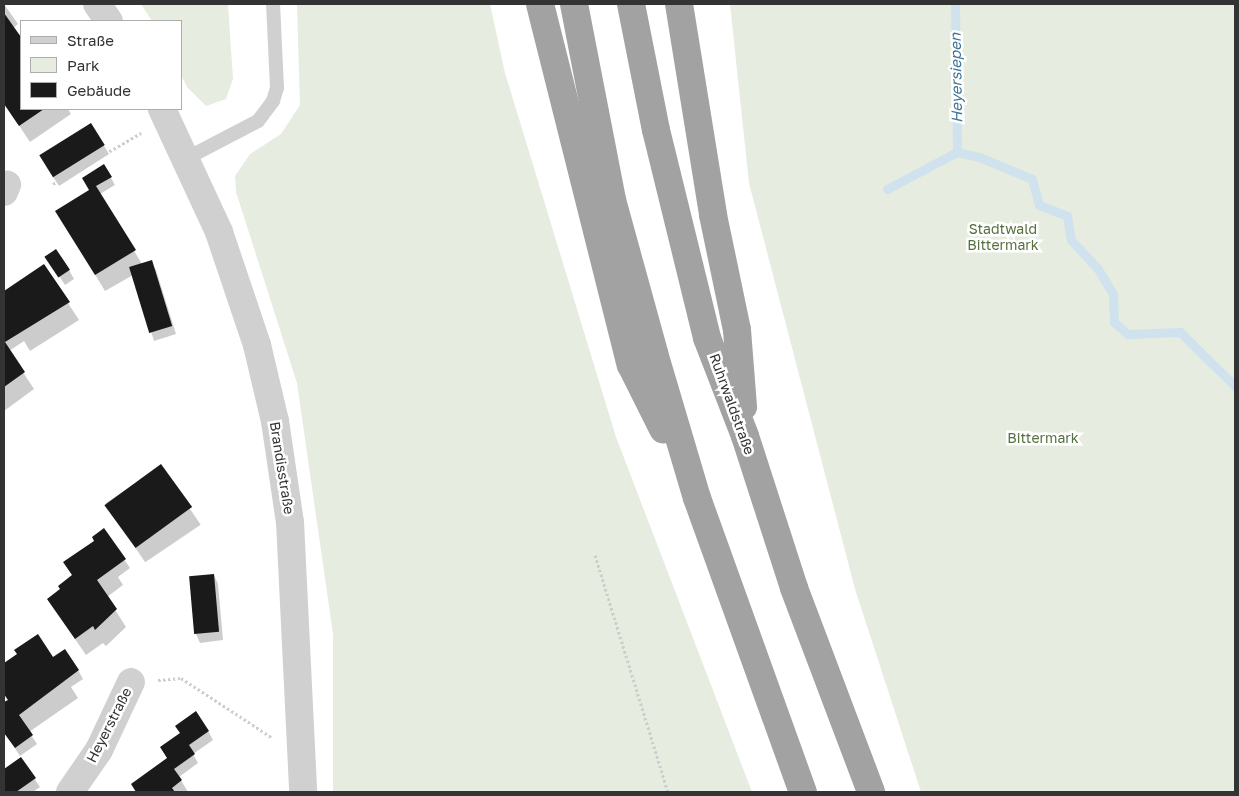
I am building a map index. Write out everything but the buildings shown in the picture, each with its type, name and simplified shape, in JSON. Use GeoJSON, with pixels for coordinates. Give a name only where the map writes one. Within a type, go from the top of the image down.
{"type":"FeatureCollection","features":[{"type":"Feature","properties":{"kind":"highway"},"geometry":{"type":"LineString","coordinates":[[540,4],[631,365],[697,498]]}},
{"type":"Feature","properties":{"kind":"highway"},"geometry":{"type":"LineString","coordinates":[[574,4],[612,200],[697,498],[803,792]]}},
{"type":"Feature","properties":{"kind":"highway","name":"Ruhrwaldstraße"},"geometry":{"type":"LineString","coordinates":[[631,4],[656,130],[707,338],[745,436],[794,588],[872,792]]}},
{"type":"Feature","properties":{"kind":"highway"},"geometry":{"type":"LineString","coordinates":[[679,4],[713,215],[737,330],[745,436]]}},
{"type":"Feature","properties":{"kind":"street"},"geometry":{"type":"LineString","coordinates":[[97,4],[108,20]]}},
{"type":"Feature","properties":{"kind":"street","name":"Brandisstraße"},"geometry":{"type":"LineString","coordinates":[[164,113],[187,158],[219,232],[240,292],[275,421],[290,522],[303,792]]}},
{"type":"Feature","properties":{"kind":"street","name":"Heyerstraße"},"geometry":{"type":"LineString","coordinates":[[70,792],[99,750],[130,682]]}},
{"type":"Feature","properties":{"kind":"lane"},"geometry":{"type":"LineString","coordinates":[[187,158],[258,121],[273,102],[277,88],[273,4]]}},
{"type":"Feature","properties":{"kind":"path"},"geometry":{"type":"LineString","coordinates":[[53,184],[164,113]]}},
{"type":"Feature","properties":{"kind":"path"},"geometry":{"type":"LineString","coordinates":[[595,555],[668,792]]}},
{"type":"Feature","properties":{"kind":"path"},"geometry":{"type":"LineString","coordinates":[[130,682],[181,678],[273,739],[301,742]]}},
{"type":"Feature","properties":{"kind":"green space"},"geometry":{"type":"Polygon","coordinates":[[[141,4],[228,4],[233,79],[226,99],[206,106],[187,87],[182,77],[182,20],[151,20],[141,4]]]}},
{"type":"Feature","properties":{"kind":"green space"},"geometry":{"type":"Polygon","coordinates":[[[297,4],[490,4],[505,73],[616,437],[752,792],[333,792],[333,634],[297,383],[236,192],[235,176],[250,154],[281,134],[300,105],[297,4]]]}},
{"type":"Feature","properties":{"kind":"green space","name":"Stadtwald Bittermark"},"geometry":{"type":"Polygon","coordinates":[[[730,4],[1235,4],[1235,792],[921,792],[855,589],[749,183],[730,4]]]}},
{"type":"Feature","properties":{"kind":"waterway","name":"Heyersiepen"},"geometry":{"type":"LineString","coordinates":[[955,4],[957,152]]}},
{"type":"Feature","properties":{"kind":"waterway","name":"Heyersiepen"},"geometry":{"type":"LineString","coordinates":[[887,189],[957,152],[979,157],[1032,179],[1039,205],[1067,216],[1071,240],[1098,269],[1113,294],[1114,322],[1128,334],[1180,332],[1235,386]]}},
{"type":"Feature","properties":{"kind":"park label","name":"Bittermark"},"geometry":{"type":"Point","coordinates":[1043,438]}}]}
